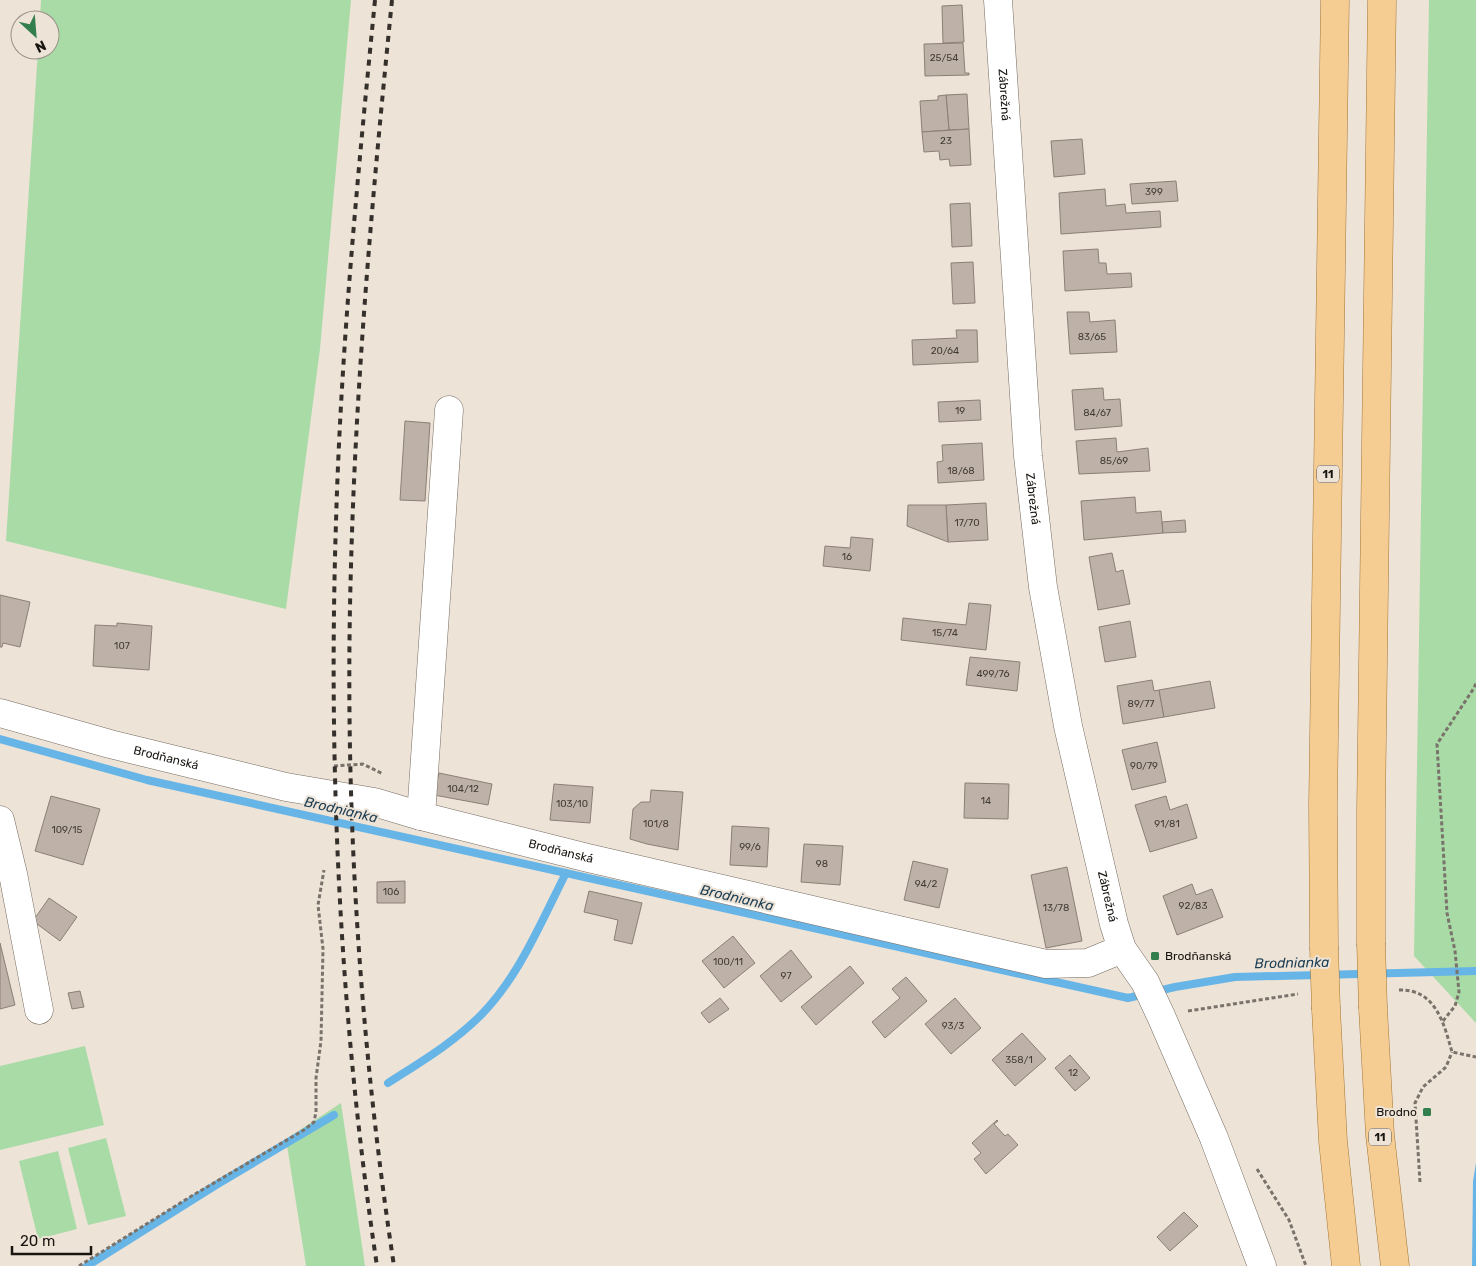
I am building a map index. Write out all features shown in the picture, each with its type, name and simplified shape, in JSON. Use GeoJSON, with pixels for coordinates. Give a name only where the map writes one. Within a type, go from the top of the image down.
{"type":"FeatureCollection","features":[{"type":"Feature","properties":{"kind":"main road","name":"11"},"geometry":{"type":"LineString","coordinates":[[1335,0],[1323,767],[1324,947],[1333,1141],[1346,1266]]}},
{"type":"Feature","properties":{"kind":"main road","name":"11"},"geometry":{"type":"LineString","coordinates":[[1382,0],[1371,812],[1371,943],[1380,1135],[1395,1266]]}},
{"type":"Feature","properties":{"kind":"street","name":"Zábrežná"},"geometry":{"type":"LineString","coordinates":[[998,0],[1028,456],[1043,587],[1068,726],[1114,924],[1122,949],[1145,982],[1158,1010],[1214,1138],[1262,1266]]}},
{"type":"Feature","properties":{"kind":"street"},"geometry":{"type":"LineString","coordinates":[[421,816],[449,410]]}},
{"type":"Feature","properties":{"kind":"street","name":"Brodňanská"},"geometry":{"type":"LineString","coordinates":[[0,713],[110,744],[286,787],[374,802],[421,816],[588,858],[1046,964],[1088,963],[1122,949]]}},
{"type":"Feature","properties":{"kind":"street"},"geometry":{"type":"LineString","coordinates":[[0,820],[13,874],[39,1010]]}},
{"type":"Feature","properties":{"kind":"path"},"geometry":{"type":"LineString","coordinates":[[1443,1021],[1455,1006],[1459,992],[1447,913],[1436,744],[1476,683]]}},
{"type":"Feature","properties":{"kind":"path"},"geometry":{"type":"LineString","coordinates":[[80,1266],[190,1197],[298,1134],[314,1122],[316,1112],[316,1078],[321,1041],[323,949],[318,905],[324,870]]}},
{"type":"Feature","properties":{"kind":"path"},"geometry":{"type":"LineString","coordinates":[[1420,1182],[1415,1103],[1423,1087],[1446,1067],[1452,1052]]}},
{"type":"Feature","properties":{"kind":"path"},"geometry":{"type":"LineString","coordinates":[[1256,1168],[1289,1220],[1306,1266]]}},
{"type":"Feature","properties":{"kind":"green space"},"geometry":{"type":"Polygon","coordinates":[[[41,0],[351,0],[320,349],[286,609],[6,541],[37,60],[60,60],[60,10],[40,10],[41,0]]]}},
{"type":"Feature","properties":{"kind":"green space"},"geometry":{"type":"Polygon","coordinates":[[[1429,0],[1476,0],[1476,1023],[1414,956],[1429,0]]]}},
{"type":"Feature","properties":{"kind":"green space"},"geometry":{"type":"Polygon","coordinates":[[[85,1046],[104,1125],[0,1150],[0,1066],[85,1046]]]}},
{"type":"Feature","properties":{"kind":"green space"},"geometry":{"type":"Polygon","coordinates":[[[341,1103],[365,1266],[306,1266],[286,1139],[341,1103]]]}},
{"type":"Feature","properties":{"kind":"green space"},"geometry":{"type":"Polygon","coordinates":[[[106,1138],[126,1216],[88,1225],[68,1148],[106,1138]]]}},
{"type":"Feature","properties":{"kind":"green space"},"geometry":{"type":"Polygon","coordinates":[[[58,1151],[77,1229],[38,1239],[19,1161],[58,1151]]]}},
{"type":"Feature","properties":{"kind":"water"},"geometry":{"type":"Polygon","coordinates":[[[1476,1163],[1476,1266],[1472,1266],[1473,1181],[1476,1163]]]}},
{"type":"Feature","properties":{"kind":"building"},"geometry":{"type":"Polygon","coordinates":[[[962,5],[964,42],[943,43],[942,6],[962,5]]]}},
{"type":"Feature","properties":{"kind":"building"},"geometry":{"type":"Polygon","coordinates":[[[963,43],[965,73],[969,73],[969,75],[925,76],[924,44],[963,43]]]}},
{"type":"Feature","properties":{"kind":"building"},"geometry":{"type":"Polygon","coordinates":[[[967,94],[969,129],[949,130],[946,95],[967,94]]]}},
{"type":"Feature","properties":{"kind":"building"},"geometry":{"type":"Polygon","coordinates":[[[946,95],[949,130],[922,132],[920,101],[938,100],[938,96],[946,95]]]}},
{"type":"Feature","properties":{"kind":"building"},"geometry":{"type":"Polygon","coordinates":[[[969,129],[971,165],[950,166],[949,159],[940,160],[939,151],[924,152],[922,132],[969,129]]]}},
{"type":"Feature","properties":{"kind":"building"},"geometry":{"type":"Polygon","coordinates":[[[1082,139],[1085,174],[1054,177],[1051,141],[1082,139]]]}},
{"type":"Feature","properties":{"kind":"building"},"geometry":{"type":"Polygon","coordinates":[[[1176,181],[1178,201],[1132,204],[1130,184],[1176,181]]]}},
{"type":"Feature","properties":{"kind":"building"},"geometry":{"type":"Polygon","coordinates":[[[1105,189],[1106,206],[1125,204],[1126,213],[1160,211],[1161,227],[1061,234],[1059,193],[1105,189]]]}},
{"type":"Feature","properties":{"kind":"building"},"geometry":{"type":"Polygon","coordinates":[[[970,203],[972,246],[952,247],[950,204],[970,203]]]}},
{"type":"Feature","properties":{"kind":"building"},"geometry":{"type":"Polygon","coordinates":[[[1098,249],[1099,263],[1106,263],[1107,274],[1131,273],[1132,287],[1065,291],[1063,251],[1098,249]]]}},
{"type":"Feature","properties":{"kind":"building"},"geometry":{"type":"Polygon","coordinates":[[[973,262],[975,303],[953,304],[951,263],[973,262]]]}},
{"type":"Feature","properties":{"kind":"building"},"geometry":{"type":"Polygon","coordinates":[[[1067,312],[1089,312],[1090,322],[1115,320],[1117,352],[1070,354],[1067,312]]]}},
{"type":"Feature","properties":{"kind":"building"},"geometry":{"type":"Polygon","coordinates":[[[956,330],[977,330],[978,362],[913,365],[912,340],[957,338],[956,330]]]}},
{"type":"Feature","properties":{"kind":"building"},"geometry":{"type":"Polygon","coordinates":[[[1103,388],[1104,400],[1120,399],[1122,426],[1075,430],[1072,390],[1103,388]]]}},
{"type":"Feature","properties":{"kind":"building"},"geometry":{"type":"Polygon","coordinates":[[[980,400],[981,420],[939,422],[938,402],[980,400]]]}},
{"type":"Feature","properties":{"kind":"building"},"geometry":{"type":"Polygon","coordinates":[[[405,421],[430,423],[425,501],[400,500],[405,421]]]}},
{"type":"Feature","properties":{"kind":"building"},"geometry":{"type":"Polygon","coordinates":[[[1116,438],[1117,452],[1148,448],[1150,471],[1079,474],[1076,441],[1116,438]]]}},
{"type":"Feature","properties":{"kind":"building"},"geometry":{"type":"Polygon","coordinates":[[[982,443],[984,480],[938,483],[937,462],[943,461],[942,445],[982,443]]]}},
{"type":"Feature","properties":{"kind":"building"},"geometry":{"type":"Polygon","coordinates":[[[1135,497],[1136,513],[1161,511],[1163,533],[1084,540],[1081,501],[1135,497]]]}},
{"type":"Feature","properties":{"kind":"building"},"geometry":{"type":"Polygon","coordinates":[[[986,503],[988,540],[948,542],[946,505],[986,503]]]}},
{"type":"Feature","properties":{"kind":"building"},"geometry":{"type":"Polygon","coordinates":[[[908,505],[946,505],[948,542],[907,526],[908,505]]]}},
{"type":"Feature","properties":{"kind":"building"},"geometry":{"type":"Polygon","coordinates":[[[1185,520],[1186,532],[1163,533],[1162,522],[1185,520]]]}},
{"type":"Feature","properties":{"kind":"building"},"geometry":{"type":"Polygon","coordinates":[[[851,537],[873,539],[870,571],[823,566],[825,546],[850,548],[851,537]]]}},
{"type":"Feature","properties":{"kind":"building"},"geometry":{"type":"Polygon","coordinates":[[[1112,553],[1116,572],[1123,570],[1130,604],[1098,610],[1089,557],[1112,553]]]}},
{"type":"Feature","properties":{"kind":"building"},"geometry":{"type":"Polygon","coordinates":[[[0,595],[30,602],[20,647],[3,643],[2,647],[0,647],[0,595]]]}},
{"type":"Feature","properties":{"kind":"building"},"geometry":{"type":"Polygon","coordinates":[[[969,603],[991,605],[986,650],[901,640],[903,618],[966,625],[969,603]]]}},
{"type":"Feature","properties":{"kind":"building"},"geometry":{"type":"Polygon","coordinates":[[[1130,621],[1136,657],[1105,662],[1099,627],[1130,621]]]}},
{"type":"Feature","properties":{"kind":"building"},"geometry":{"type":"Polygon","coordinates":[[[117,623],[152,626],[149,670],[93,666],[95,625],[117,626],[117,623]]]}},
{"type":"Feature","properties":{"kind":"building"},"geometry":{"type":"Polygon","coordinates":[[[970,657],[1020,662],[1017,691],[966,685],[970,657]]]}},
{"type":"Feature","properties":{"kind":"building"},"geometry":{"type":"Polygon","coordinates":[[[1152,680],[1154,691],[1159,690],[1164,717],[1123,724],[1117,686],[1152,680]]]}},
{"type":"Feature","properties":{"kind":"building"},"geometry":{"type":"Polygon","coordinates":[[[1210,681],[1215,708],[1164,717],[1159,690],[1210,681]]]}},
{"type":"Feature","properties":{"kind":"building"},"geometry":{"type":"Polygon","coordinates":[[[1157,742],[1166,782],[1132,790],[1122,750],[1157,742]]]}},
{"type":"Feature","properties":{"kind":"building"},"geometry":{"type":"Polygon","coordinates":[[[439,773],[492,784],[488,805],[434,795],[439,773]]]}},
{"type":"Feature","properties":{"kind":"building"},"geometry":{"type":"Polygon","coordinates":[[[965,783],[1009,784],[1008,819],[964,818],[965,783]]]}},
{"type":"Feature","properties":{"kind":"building"},"geometry":{"type":"Polygon","coordinates":[[[554,784],[593,787],[590,823],[550,820],[554,784]]]}},
{"type":"Feature","properties":{"kind":"building"},"geometry":{"type":"Polygon","coordinates":[[[651,790],[683,792],[678,850],[630,839],[633,809],[641,802],[650,802],[651,790]]]}},
{"type":"Feature","properties":{"kind":"building"},"geometry":{"type":"Polygon","coordinates":[[[51,796],[100,809],[83,865],[35,851],[51,796]]]}},
{"type":"Feature","properties":{"kind":"building"},"geometry":{"type":"Polygon","coordinates":[[[1166,796],[1170,810],[1187,804],[1197,838],[1150,852],[1135,805],[1166,796]]]}},
{"type":"Feature","properties":{"kind":"building"},"geometry":{"type":"Polygon","coordinates":[[[732,826],[769,828],[767,867],[730,865],[732,826]]]}},
{"type":"Feature","properties":{"kind":"building"},"geometry":{"type":"Polygon","coordinates":[[[804,844],[843,846],[840,885],[801,882],[804,844]]]}},
{"type":"Feature","properties":{"kind":"building"},"geometry":{"type":"Polygon","coordinates":[[[913,861],[948,869],[939,908],[904,900],[913,861]]]}},
{"type":"Feature","properties":{"kind":"building"},"geometry":{"type":"Polygon","coordinates":[[[1067,867],[1082,941],[1046,948],[1031,875],[1067,867]]]}},
{"type":"Feature","properties":{"kind":"building"},"geometry":{"type":"Polygon","coordinates":[[[405,881],[405,903],[377,903],[377,882],[405,881]]]}},
{"type":"Feature","properties":{"kind":"building"},"geometry":{"type":"Polygon","coordinates":[[[1192,884],[1196,895],[1212,889],[1223,917],[1177,935],[1163,896],[1192,884]]]}},
{"type":"Feature","properties":{"kind":"building"},"geometry":{"type":"Polygon","coordinates":[[[589,891],[642,903],[632,944],[614,940],[618,920],[584,912],[589,891]]]}},
{"type":"Feature","properties":{"kind":"building"},"geometry":{"type":"Polygon","coordinates":[[[49,898],[77,917],[60,941],[33,921],[49,898]]]}},
{"type":"Feature","properties":{"kind":"building"},"geometry":{"type":"Polygon","coordinates":[[[733,936],[755,963],[724,988],[702,961],[733,936]]]}},
{"type":"Feature","properties":{"kind":"building"},"geometry":{"type":"Polygon","coordinates":[[[0,943],[15,1005],[0,1009],[0,943]]]}},
{"type":"Feature","properties":{"kind":"building"},"geometry":{"type":"Polygon","coordinates":[[[791,950],[812,977],[781,1002],[760,976],[791,950]]]}},
{"type":"Feature","properties":{"kind":"building"},"geometry":{"type":"Polygon","coordinates":[[[850,966],[864,983],[816,1025],[801,1007],[850,966]]]}},
{"type":"Feature","properties":{"kind":"building"},"geometry":{"type":"Polygon","coordinates":[[[906,977],[927,1001],[885,1038],[872,1022],[900,998],[892,989],[906,977]]]}},
{"type":"Feature","properties":{"kind":"building"},"geometry":{"type":"Polygon","coordinates":[[[80,991],[84,1007],[72,1009],[68,993],[80,991]]]}},
{"type":"Feature","properties":{"kind":"building"},"geometry":{"type":"Polygon","coordinates":[[[720,998],[729,1009],[709,1023],[701,1013],[720,998]]]}},
{"type":"Feature","properties":{"kind":"building"},"geometry":{"type":"Polygon","coordinates":[[[955,998],[981,1028],[951,1054],[925,1024],[955,998]]]}},
{"type":"Feature","properties":{"kind":"building"},"geometry":{"type":"Polygon","coordinates":[[[1022,1033],[1046,1059],[1015,1086],[992,1060],[1022,1033]]]}},
{"type":"Feature","properties":{"kind":"building"},"geometry":{"type":"Polygon","coordinates":[[[1070,1055],[1090,1078],[1075,1091],[1055,1068],[1070,1055]]]}},
{"type":"Feature","properties":{"kind":"building"},"geometry":{"type":"Polygon","coordinates":[[[997,1120],[994,1124],[1005,1136],[1008,1134],[1018,1145],[986,1174],[974,1159],[981,1153],[972,1143],[997,1120]]]}},
{"type":"Feature","properties":{"kind":"building"},"geometry":{"type":"Polygon","coordinates":[[[1184,1212],[1198,1226],[1170,1251],[1157,1237],[1184,1212]]]}},
{"type":"Feature","properties":{"kind":"waterway","name":"Brodnianka"},"geometry":{"type":"LineString","coordinates":[[0,739],[147,780],[1128,998],[1175,987],[1235,977],[1476,971]]}},
{"type":"Feature","properties":{"kind":"waterway"},"geometry":{"type":"LineString","coordinates":[[388,1083],[459,1035],[494,1001],[518,967],[566,873]]}},
{"type":"Feature","properties":{"kind":"waterway"},"geometry":{"type":"LineString","coordinates":[[87,1266],[216,1185],[334,1115]]}},
{"type":"Feature","properties":{"kind":"railway"},"geometry":{"type":"LineString","coordinates":[[375,0],[346,326],[338,456],[334,708],[336,802],[346,988],[364,1174],[377,1266]]}},
{"type":"Feature","properties":{"kind":"railway"},"geometry":{"type":"LineString","coordinates":[[392,0],[378,142],[361,354],[353,495],[349,654],[352,829],[363,1005],[382,1179],[394,1266]]}},
{"type":"Feature","properties":{"kind":"place","name":"Brodňanská"},"geometry":{"type":"Point","coordinates":[1155,956]}},
{"type":"Feature","properties":{"kind":"place","name":"Brodno"},"geometry":{"type":"Point","coordinates":[1427,1112]}}]}
